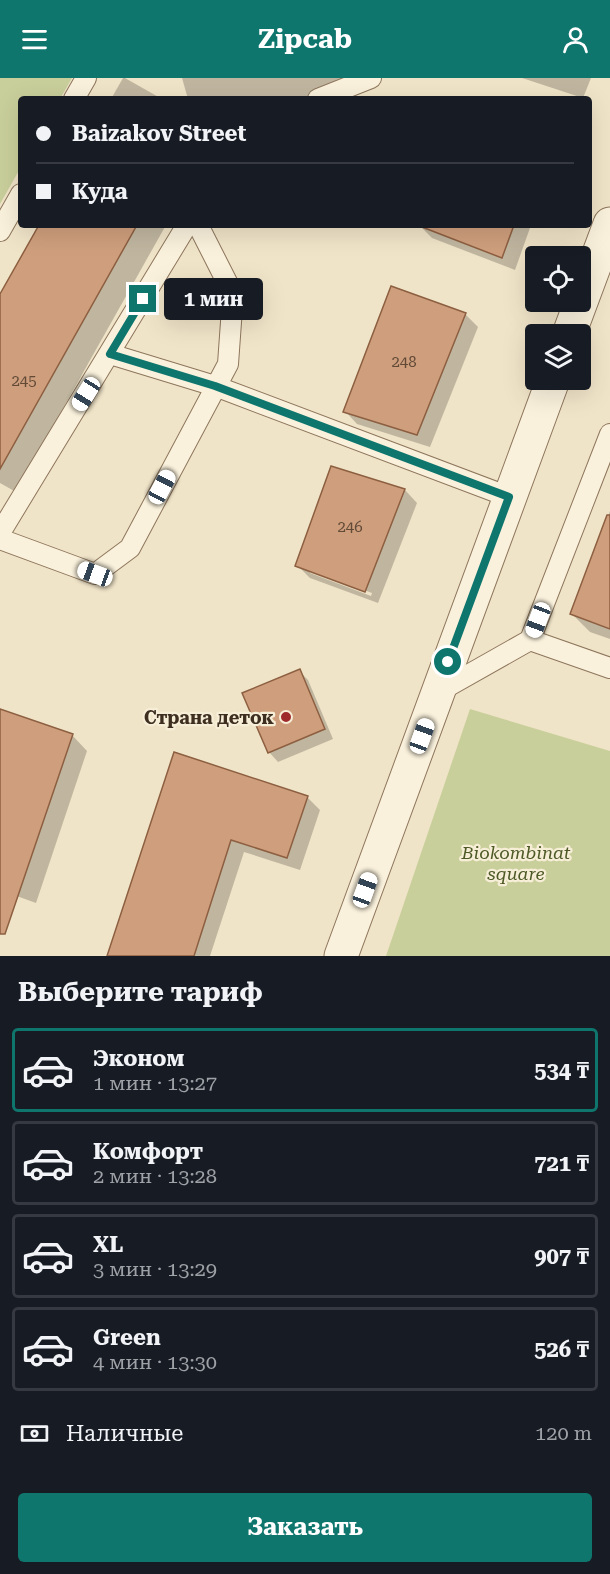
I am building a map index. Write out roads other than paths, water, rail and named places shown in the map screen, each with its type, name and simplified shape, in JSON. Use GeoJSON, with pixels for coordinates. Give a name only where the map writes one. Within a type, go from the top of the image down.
{"type":"FeatureCollection","features":[{"type":"Feature","properties":{"kind":"street"},"geometry":{"type":"LineString","coordinates":[[573,324],[610,224]]}},
{"type":"Feature","properties":{"kind":"street"},"geometry":{"type":"LineString","coordinates":[[341,956],[549,390]]}},
{"type":"Feature","properties":{"kind":"lane"},"geometry":{"type":"LineString","coordinates":[[76,96],[86,78]]}},
{"type":"Feature","properties":{"kind":"lane"},"geometry":{"type":"LineString","coordinates":[[326,96],[371,78]]}},
{"type":"Feature","properties":{"kind":"lane"},"geometry":{"type":"LineString","coordinates":[[0,231],[18,199]]}},
{"type":"Feature","properties":{"kind":"lane"},"geometry":{"type":"LineString","coordinates":[[0,533],[185,228]]}},
{"type":"Feature","properties":{"kind":"lane"},"geometry":{"type":"LineString","coordinates":[[0,539],[95,574],[130,548],[228,364],[233,294],[200,228]]}},
{"type":"Feature","properties":{"kind":"lane"},"geometry":{"type":"LineString","coordinates":[[110,354],[215,386],[509,497]]}},
{"type":"Feature","properties":{"kind":"lane"},"geometry":{"type":"LineString","coordinates":[[438,692],[530,640],[610,434]]}},
{"type":"Feature","properties":{"kind":"lane"},"geometry":{"type":"LineString","coordinates":[[530,640],[610,668]]}},
{"type":"Feature","properties":{"kind":"place","name":"Страна деток"},"geometry":{"type":"Point","coordinates":[286,717]}},
{"type":"Feature","properties":{"kind":"park label","name":"Biokombinat square"},"geometry":{"type":"Point","coordinates":[516,862]}}]}
